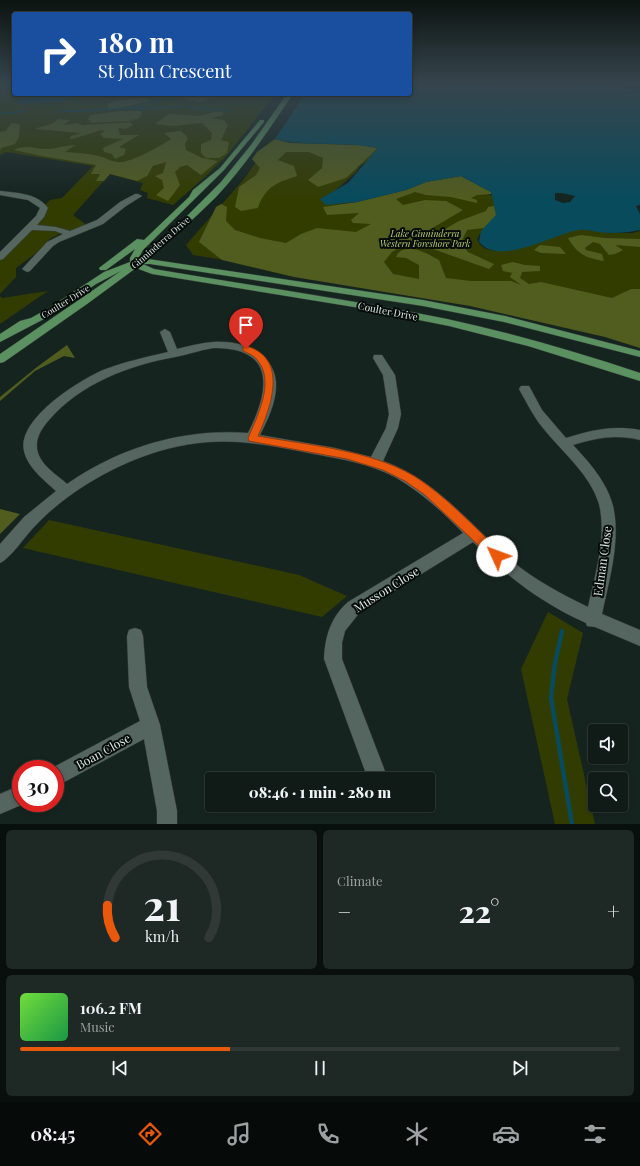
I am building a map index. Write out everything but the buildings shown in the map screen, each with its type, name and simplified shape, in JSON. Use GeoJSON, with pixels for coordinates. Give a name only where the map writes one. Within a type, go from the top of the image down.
{"type":"FeatureCollection","features":[{"type":"Feature","properties":{"kind":"main road","name":"Ginninderra Drive"},"geometry":{"type":"LineString","coordinates":[[0,339],[112,262],[144,238],[202,187],[243,145],[260,123]]}},
{"type":"Feature","properties":{"kind":"main road","name":"Ginninderra Drive"},"geometry":{"type":"LineString","coordinates":[[0,359],[81,305],[120,276],[135,261],[166,238],[207,201],[234,171],[269,123]]}},
{"type":"Feature","properties":{"kind":"main road","name":"Ginninderra Drive"},"geometry":{"type":"LineString","coordinates":[[135,261],[139,249],[192,199],[202,187]]}},
{"type":"Feature","properties":{"kind":"main road"},"geometry":{"type":"LineString","coordinates":[[166,238],[164,253],[171,260],[182,266]]}},
{"type":"Feature","properties":{"kind":"main road","name":"Coulter Drive"},"geometry":{"type":"LineString","coordinates":[[135,261],[140,268],[164,273],[395,312],[498,335],[640,377]]}},
{"type":"Feature","properties":{"kind":"main road","name":"Coulter Drive"},"geometry":{"type":"LineString","coordinates":[[17,328],[39,318],[117,268],[135,261],[182,266],[415,302],[520,322],[640,354]]}},
{"type":"Feature","properties":{"kind":"main road"},"geometry":{"type":"LineString","coordinates":[[120,276],[150,276],[164,273]]}},
{"type":"Feature","properties":{"kind":"street"},"geometry":{"type":"LineString","coordinates":[[0,193],[34,200],[42,204],[44,208],[44,212],[31,227],[0,257]]}},
{"type":"Feature","properties":{"kind":"street"},"geometry":{"type":"LineString","coordinates":[[27,269],[50,244],[69,234],[100,222],[123,204],[138,196]]}},
{"type":"Feature","properties":{"kind":"street"},"geometry":{"type":"LineString","coordinates":[[31,227],[56,229],[69,234]]}},
{"type":"Feature","properties":{"kind":"street"},"geometry":{"type":"LineString","coordinates":[[165,332],[174,354]]}},
{"type":"Feature","properties":{"kind":"street"},"geometry":{"type":"LineString","coordinates":[[66,491],[39,467],[33,457],[31,440],[38,424],[53,409],[86,384],[125,366],[200,347],[227,345],[246,349],[256,354],[263,360],[268,374],[269,396],[252,438]]}},
{"type":"Feature","properties":{"kind":"street"},"geometry":{"type":"LineString","coordinates":[[375,463],[392,428],[395,414],[389,375],[378,358]]}},
{"type":"Feature","properties":{"kind":"street","name":"Edman Close"},"geometry":{"type":"LineString","coordinates":[[525,389],[538,413],[589,473],[600,491],[606,510],[608,520],[607,539],[593,620]]}},
{"type":"Feature","properties":{"kind":"street"},"geometry":{"type":"LineString","coordinates":[[564,443],[608,431],[628,432],[640,436]]}},
{"type":"Feature","properties":{"kind":"street"},"geometry":{"type":"LineString","coordinates":[[0,555],[22,528],[39,512],[66,491],[120,460],[167,444],[205,438],[252,438],[347,455],[375,463],[409,478],[429,492],[508,566],[539,589],[593,620],[640,638]]}},
{"type":"Feature","properties":{"kind":"street","name":"Musson Close"},"geometry":{"type":"LineString","coordinates":[[375,772],[333,659],[333,642],[338,626],[354,607],[474,534]]}},
{"type":"Feature","properties":{"kind":"street"},"geometry":{"type":"LineString","coordinates":[[135,636],[138,687],[151,725],[167,811],[167,824]]}},
{"type":"Feature","properties":{"kind":"street","name":"Boan Close"},"geometry":{"type":"LineString","coordinates":[[64,772],[151,725]]}},
{"type":"Feature","properties":{"kind":"street"},"geometry":{"type":"LineString","coordinates":[[0,804],[12,798]]}},
{"type":"Feature","properties":{"kind":"green space"},"geometry":{"type":"Polygon","coordinates":[[[0,123],[252,123],[229,153],[206,176],[173,205],[147,198],[148,193],[140,190],[143,183],[110,174],[73,215],[88,226],[74,231],[67,230],[50,239],[35,254],[16,268],[16,277],[0,294],[0,260],[44,213],[46,204],[50,200],[62,198],[93,166],[6,152],[0,155],[0,123]]]}},
{"type":"Feature","properties":{"kind":"green space"},"geometry":{"type":"Polygon","coordinates":[[[11,123],[20,124],[19,137],[15,144],[1,148],[0,151],[0,132],[6,131],[11,123]]]}},
{"type":"Feature","properties":{"kind":"green space"},"geometry":{"type":"Polygon","coordinates":[[[66,123],[64,125],[78,123],[82,125],[131,123],[133,125],[126,129],[118,128],[120,135],[139,135],[119,147],[126,149],[124,155],[115,159],[112,154],[104,152],[103,148],[123,139],[104,138],[100,134],[105,131],[101,130],[69,139],[71,136],[81,133],[35,129],[50,124],[66,123]]]}},
{"type":"Feature","properties":{"kind":"green space"},"geometry":{"type":"Polygon","coordinates":[[[156,123],[197,123],[172,126],[156,123]]]}},
{"type":"Feature","properties":{"kind":"green space"},"geometry":{"type":"Polygon","coordinates":[[[202,123],[227,123],[228,125],[221,140],[229,142],[227,153],[219,158],[206,158],[201,153],[201,144],[211,140],[212,133],[202,123]]]}},
{"type":"Feature","properties":{"kind":"green space"},"geometry":{"type":"Polygon","coordinates":[[[181,131],[188,138],[185,144],[186,150],[202,158],[218,161],[201,175],[187,165],[180,167],[175,172],[180,185],[168,201],[156,195],[164,188],[162,180],[155,176],[163,173],[166,162],[153,166],[147,176],[137,181],[110,174],[104,181],[96,181],[100,174],[91,174],[96,165],[14,150],[22,147],[46,149],[75,145],[65,152],[84,153],[115,162],[123,162],[145,154],[171,139],[164,133],[181,131]]]}},
{"type":"Feature","properties":{"kind":"green space"},"geometry":{"type":"Polygon","coordinates":[[[275,139],[290,143],[359,145],[378,148],[346,178],[318,187],[308,180],[322,168],[323,158],[309,152],[286,152],[278,160],[294,166],[297,176],[278,183],[268,190],[258,208],[241,211],[235,207],[239,187],[256,175],[260,168],[252,159],[257,152],[275,139]]]}},
{"type":"Feature","properties":{"kind":"green space","name":"Lake Ginninderra Western Foreshore Park"},"geometry":{"type":"Polygon","coordinates":[[[271,141],[375,151],[374,157],[360,166],[355,173],[331,194],[336,204],[348,203],[342,205],[350,205],[415,188],[483,192],[495,197],[502,211],[477,239],[482,247],[490,250],[497,250],[579,229],[614,233],[633,233],[640,231],[640,337],[250,264],[193,255],[186,245],[244,179],[271,141]]]}},
{"type":"Feature","properties":{"kind":"green space"},"geometry":{"type":"Polygon","coordinates":[[[461,176],[491,192],[491,194],[477,195],[471,198],[477,200],[477,203],[451,197],[426,195],[415,192],[396,199],[403,205],[425,200],[446,201],[463,210],[392,252],[384,262],[393,274],[419,279],[419,265],[406,258],[396,257],[405,249],[410,249],[423,252],[439,260],[446,278],[471,281],[511,281],[521,285],[510,277],[512,273],[503,271],[501,265],[513,262],[525,265],[540,266],[540,271],[522,272],[520,278],[529,284],[541,282],[612,298],[631,289],[640,289],[640,348],[605,337],[470,306],[294,277],[222,260],[199,242],[216,207],[221,204],[227,207],[226,221],[235,230],[260,238],[286,243],[301,234],[317,228],[356,232],[371,224],[353,223],[351,220],[359,213],[327,215],[323,207],[357,202],[406,190],[426,182],[461,176]]]}},
{"type":"Feature","properties":{"kind":"green space"},"geometry":{"type":"Polygon","coordinates":[[[494,206],[497,215],[484,228],[467,230],[461,243],[468,252],[494,264],[489,269],[433,249],[440,239],[440,232],[459,221],[486,211],[488,207],[494,206]]]}},
{"type":"Feature","properties":{"kind":"green space"},"geometry":{"type":"Polygon","coordinates":[[[581,235],[605,238],[640,239],[640,247],[615,245],[623,250],[609,255],[600,244],[593,242],[585,248],[586,250],[602,254],[604,261],[598,260],[583,255],[575,248],[568,238],[581,235]]]}},
{"type":"Feature","properties":{"kind":"green space"},"geometry":{"type":"Polygon","coordinates":[[[540,245],[560,247],[566,254],[541,253],[534,250],[540,245]]]}},
{"type":"Feature","properties":{"kind":"green space"},"geometry":{"type":"Polygon","coordinates":[[[48,291],[0,324],[0,296],[2,298],[48,291]]]}},
{"type":"Feature","properties":{"kind":"green space"},"geometry":{"type":"Polygon","coordinates":[[[67,345],[75,358],[64,356],[35,371],[0,401],[0,397],[67,345]]]}},
{"type":"Feature","properties":{"kind":"green space"},"geometry":{"type":"Polygon","coordinates":[[[0,509],[20,514],[0,534],[0,509]]]}},
{"type":"Feature","properties":{"kind":"green space"},"geometry":{"type":"Polygon","coordinates":[[[49,520],[299,575],[347,596],[322,617],[23,548],[49,520]]]}},
{"type":"Feature","properties":{"kind":"green space"},"geometry":{"type":"Polygon","coordinates":[[[548,612],[583,633],[567,699],[588,793],[588,812],[592,812],[595,824],[555,824],[521,669],[548,612]]]}},
{"type":"Feature","properties":{"kind":"water"},"geometry":{"type":"Polygon","coordinates":[[[285,123],[640,123],[640,205],[636,206],[640,214],[640,230],[603,233],[579,230],[513,250],[500,251],[488,249],[479,242],[481,231],[496,215],[491,192],[461,176],[426,182],[406,190],[357,202],[326,205],[320,199],[348,183],[378,148],[352,145],[300,143],[275,139],[285,123]],[[555,193],[555,200],[563,203],[570,202],[575,196],[555,193]]]}},
{"type":"Feature","properties":{"kind":"waterway"},"geometry":{"type":"LineString","coordinates":[[562,631],[555,663],[551,698],[572,824]]}},
{"type":"Feature","properties":{"kind":"route"},"geometry":{"type":"LineString","coordinates":[[246,349],[256,354],[263,360],[268,374],[270,389],[264,412],[252,438],[347,455],[375,463],[409,478],[439,500],[497,556]]}}]}
